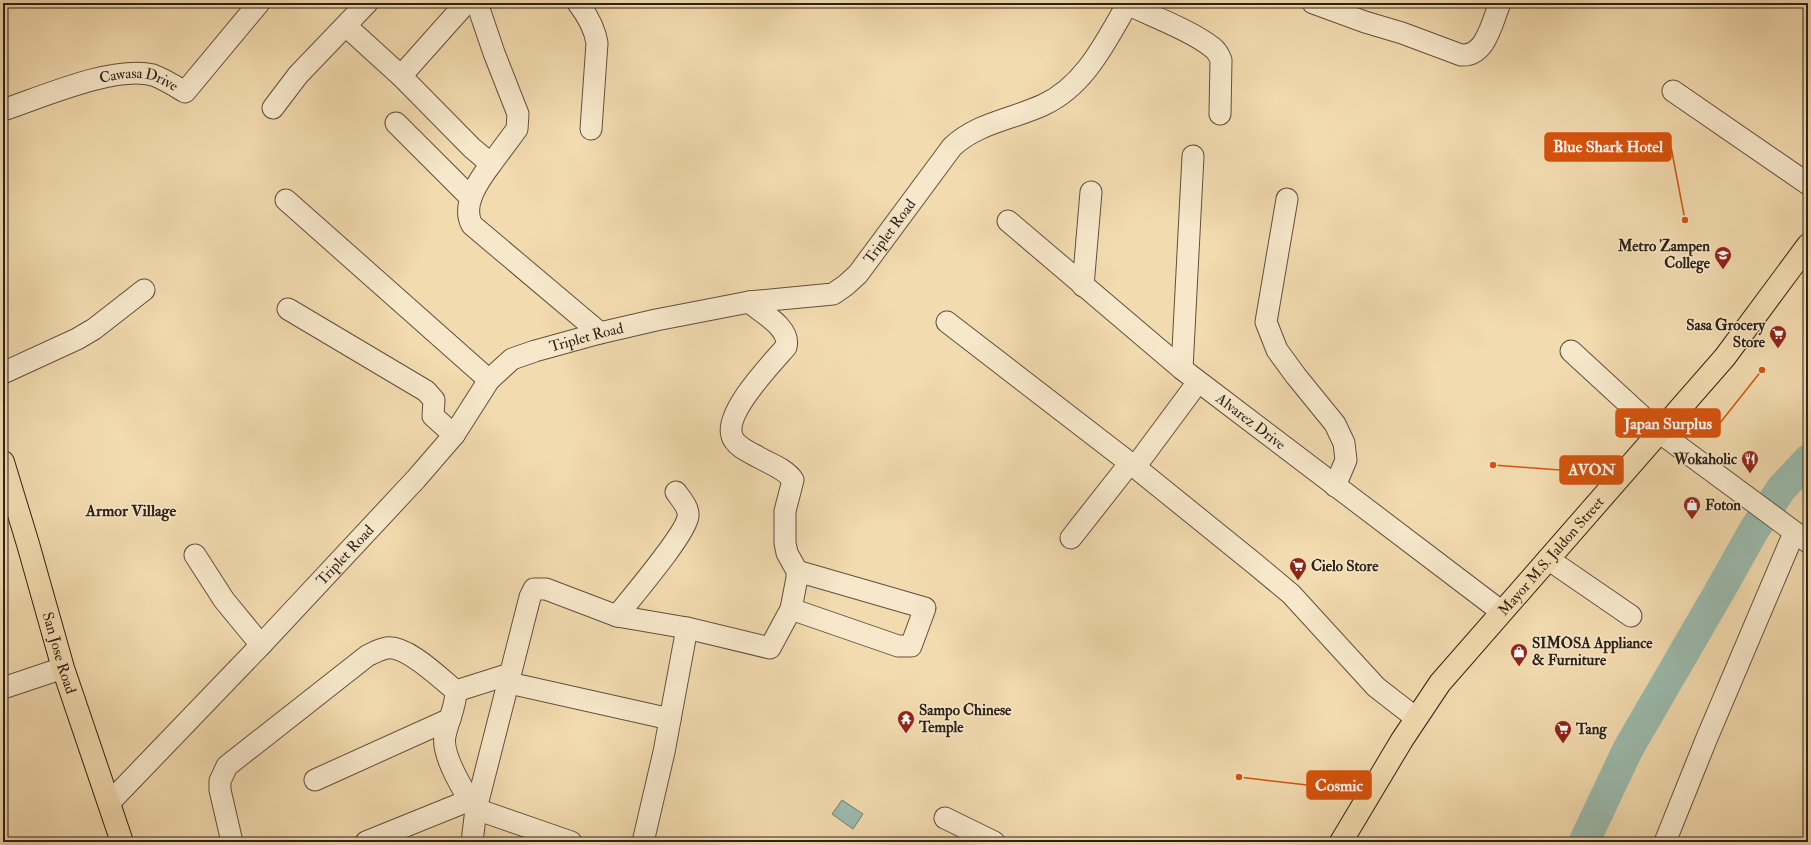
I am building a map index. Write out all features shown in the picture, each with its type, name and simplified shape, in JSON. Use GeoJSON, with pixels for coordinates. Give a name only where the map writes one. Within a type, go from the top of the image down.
{"type":"FeatureCollection","features":[{"type":"Feature","properties":{"kind":"main road","name":"Mayor M.S. Jaldon Street"},"geometry":{"type":"LineString","coordinates":[[1341,842],[1416,718],[1440,683],[1725,357],[1808,245]]}},
{"type":"Feature","properties":{"kind":"main road","name":"San Jose Road"},"geometry":{"type":"LineString","coordinates":[[3,462],[63,668],[110,802],[122,842]]}},
{"type":"Feature","properties":{"kind":"street","name":"Cawasa Drive"},"geometry":{"type":"LineString","coordinates":[[3,110],[92,80],[119,74],[135,73],[153,76],[185,92],[259,3]]}},
{"type":"Feature","properties":{"kind":"street"},"geometry":{"type":"LineString","coordinates":[[273,108],[298,75],[367,3]]}},
{"type":"Feature","properties":{"kind":"street"},"geometry":{"type":"LineString","coordinates":[[401,76],[466,3]]}},
{"type":"Feature","properties":{"kind":"street"},"geometry":{"type":"LineString","coordinates":[[477,3],[494,53],[518,114],[519,123],[517,130],[479,180],[471,198],[468,216],[472,225],[600,333]]}},
{"type":"Feature","properties":{"kind":"street"},"geometry":{"type":"LineString","coordinates":[[578,3],[591,24],[597,43],[591,129]]}},
{"type":"Feature","properties":{"kind":"street"},"geometry":{"type":"LineString","coordinates":[[1127,3],[1207,43],[1219,54],[1221,60],[1220,114]]}},
{"type":"Feature","properties":{"kind":"street","name":"Triplet Road"},"geometry":{"type":"LineString","coordinates":[[110,802],[261,645],[454,435],[489,380],[512,359],[535,350],[656,320],[749,302],[833,294],[858,274],[952,147],[970,132],[1043,105],[1059,96],[1086,70],[1127,3]]}},
{"type":"Feature","properties":{"kind":"street"},"geometry":{"type":"LineString","coordinates":[[1313,3],[1365,22],[1402,33],[1460,55],[1474,53],[1482,46],[1500,3]]}},
{"type":"Feature","properties":{"kind":"street"},"geometry":{"type":"LineString","coordinates":[[346,26],[401,76],[472,148],[491,164]]}},
{"type":"Feature","properties":{"kind":"street"},"geometry":{"type":"LineString","coordinates":[[1673,91],[1808,184]]}},
{"type":"Feature","properties":{"kind":"street"},"geometry":{"type":"LineString","coordinates":[[396,123],[471,198]]}},
{"type":"Feature","properties":{"kind":"street"},"geometry":{"type":"LineString","coordinates":[[1182,369],[1193,156]]}},
{"type":"Feature","properties":{"kind":"street"},"geometry":{"type":"LineString","coordinates":[[1083,286],[1091,192]]}},
{"type":"Feature","properties":{"kind":"street"},"geometry":{"type":"LineString","coordinates":[[1287,198],[1266,322],[1277,350],[1335,424],[1344,443],[1346,460],[1335,486]]}},
{"type":"Feature","properties":{"kind":"street"},"geometry":{"type":"LineString","coordinates":[[286,200],[489,380]]}},
{"type":"Feature","properties":{"kind":"street","name":"Alvarez Drive"},"geometry":{"type":"LineString","coordinates":[[1008,221],[1198,382],[1502,612]]}},
{"type":"Feature","properties":{"kind":"street"},"geometry":{"type":"LineString","coordinates":[[3,373],[77,339],[144,290]]}},
{"type":"Feature","properties":{"kind":"street"},"geometry":{"type":"LineString","coordinates":[[472,842],[473,805],[530,597],[534,589],[546,589],[617,616],[687,628],[770,648],[791,608],[797,571],[789,559],[785,544],[785,512],[793,480],[782,471],[741,447],[732,436],[731,430],[738,405],[786,347],[787,342],[787,336],[776,324],[749,302]]}},
{"type":"Feature","properties":{"kind":"street"},"geometry":{"type":"LineString","coordinates":[[288,309],[426,391],[434,400],[433,416],[454,435]]}},
{"type":"Feature","properties":{"kind":"street"},"geometry":{"type":"LineString","coordinates":[[947,322],[1133,465],[1291,594],[1376,687],[1416,718]]}},
{"type":"Feature","properties":{"kind":"street"},"geometry":{"type":"LineString","coordinates":[[1571,351],[1659,432],[1801,538],[1706,740],[1665,842]]}},
{"type":"Feature","properties":{"kind":"street"},"geometry":{"type":"LineString","coordinates":[[1071,538],[1133,465],[1198,382]]}},
{"type":"Feature","properties":{"kind":"street"},"geometry":{"type":"LineString","coordinates":[[617,616],[675,543],[686,525],[688,511],[676,492]]}},
{"type":"Feature","properties":{"kind":"street"},"geometry":{"type":"LineString","coordinates":[[195,555],[224,600],[261,645]]}},
{"type":"Feature","properties":{"kind":"street"},"geometry":{"type":"LineString","coordinates":[[1548,559],[1630,616]]}},
{"type":"Feature","properties":{"kind":"street"},"geometry":{"type":"LineString","coordinates":[[791,608],[898,646],[911,646],[925,608],[797,571]]}},
{"type":"Feature","properties":{"kind":"street"},"geometry":{"type":"LineString","coordinates":[[643,842],[670,719],[687,628]]}},
{"type":"Feature","properties":{"kind":"street"},"geometry":{"type":"LineString","coordinates":[[232,842],[220,790],[220,781],[227,766],[367,656],[377,651],[388,648],[404,651],[456,690],[509,678],[670,719]]}},
{"type":"Feature","properties":{"kind":"street"},"geometry":{"type":"LineString","coordinates":[[3,688],[63,668]]}},
{"type":"Feature","properties":{"kind":"street"},"geometry":{"type":"LineString","coordinates":[[456,690],[456,699],[445,734],[446,749],[449,760],[473,805]]}},
{"type":"Feature","properties":{"kind":"street"},"geometry":{"type":"LineString","coordinates":[[316,780],[450,719]]}},
{"type":"Feature","properties":{"kind":"street"},"geometry":{"type":"LineString","coordinates":[[366,842],[473,805],[571,842]]}},
{"type":"Feature","properties":{"kind":"street"},"geometry":{"type":"LineString","coordinates":[[945,818],[994,842]]}},
{"type":"Feature","properties":{"kind":"shaded area"},"geometry":{"type":"Polygon","coordinates":[[[842,800],[863,814],[853,829],[832,814],[842,800]]]}},
{"type":"Feature","properties":{"kind":"waterway"},"geometry":{"type":"LineString","coordinates":[[1584,842],[1628,749],[1754,530],[1781,489],[1808,460]]}},
{"type":"Feature","properties":{"kind":"place","name":"Blue Shark Hotel"},"geometry":{"type":"Point","coordinates":[1685,220]}},
{"type":"Feature","properties":{"kind":"place","name":"Metro Zampen College"},"geometry":{"type":"Point","coordinates":[1723,270]}},
{"type":"Feature","properties":{"kind":"place","name":"Sasa Grocery Store"},"geometry":{"type":"Point","coordinates":[1778,349]}},
{"type":"Feature","properties":{"kind":"place","name":"Japan Surplus"},"geometry":{"type":"Point","coordinates":[1762,370]}},
{"type":"Feature","properties":{"kind":"place","name":"AVON"},"geometry":{"type":"Point","coordinates":[1493,465]}},
{"type":"Feature","properties":{"kind":"place","name":"Wokaholic"},"geometry":{"type":"Point","coordinates":[1750,474]}},
{"type":"Feature","properties":{"kind":"place","name":"Foton"},"geometry":{"type":"Point","coordinates":[1692,520]}},
{"type":"Feature","properties":{"kind":"place","name":"Cielo Store"},"geometry":{"type":"Point","coordinates":[1298,581]}},
{"type":"Feature","properties":{"kind":"place","name":"SIMOSA Appliance & Furniture"},"geometry":{"type":"Point","coordinates":[1519,667]}},
{"type":"Feature","properties":{"kind":"place","name":"Sampo Chinese Temple"},"geometry":{"type":"Point","coordinates":[906,734]}},
{"type":"Feature","properties":{"kind":"place","name":"Tang"},"geometry":{"type":"Point","coordinates":[1563,744]}},
{"type":"Feature","properties":{"kind":"place","name":"Cosmic"},"geometry":{"type":"Point","coordinates":[1239,777]}},
{"type":"Feature","properties":{"kind":"district","name":"Armor Village"},"geometry":{"type":"Point","coordinates":[131,510]}}]}
